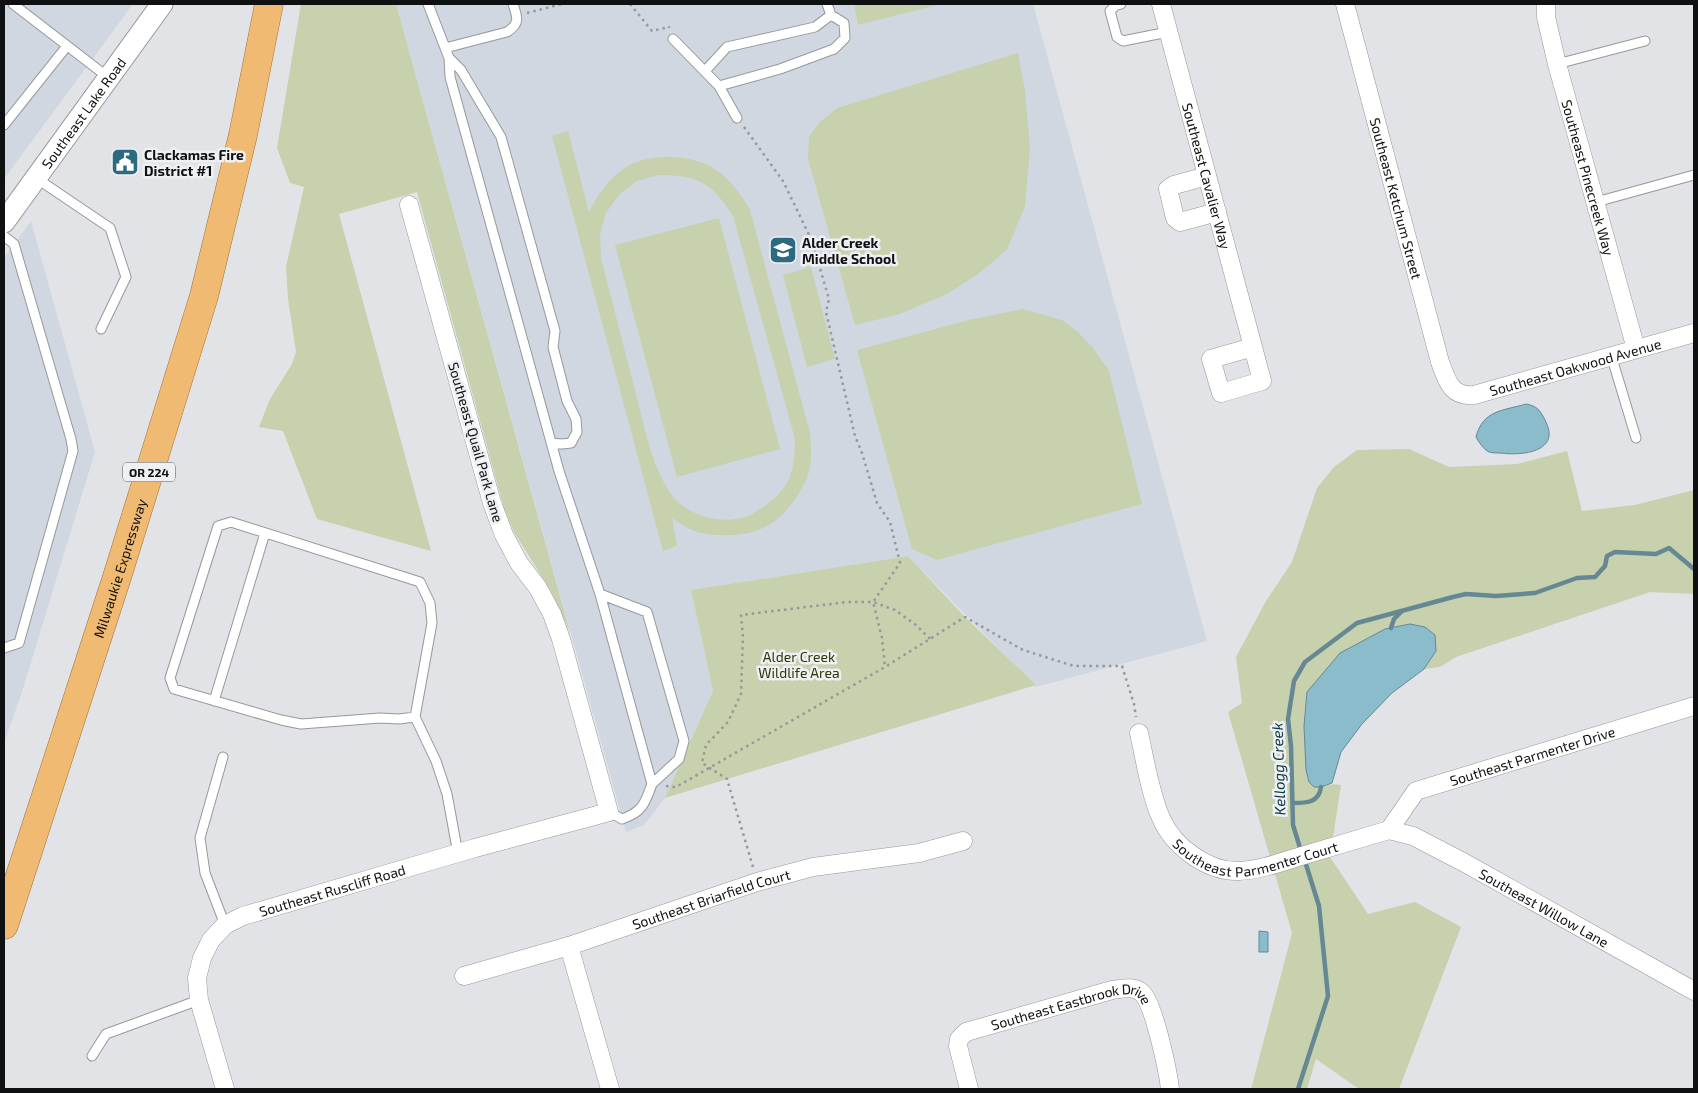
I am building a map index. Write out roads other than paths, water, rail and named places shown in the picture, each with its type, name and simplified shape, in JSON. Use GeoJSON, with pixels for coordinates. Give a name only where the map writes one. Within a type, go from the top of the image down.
{"type":"FeatureCollection","features":[{"type":"Feature","properties":{"kind":"highway","name":"Milwaukie Expressway"},"geometry":{"type":"LineString","coordinates":[[4,925],[117,577],[204,296],[243,135],[269,4]]}},
{"type":"Feature","properties":{"kind":"street","name":"Southeast Lake Road"},"geometry":{"type":"LineString","coordinates":[[4,224],[162,4]]}},
{"type":"Feature","properties":{"kind":"street","name":"Southeast Cavalier Way"},"geometry":{"type":"LineString","coordinates":[[1161,4],[1253,347]]}},
{"type":"Feature","properties":{"kind":"street","name":"Southeast Ketchum Street"},"geometry":{"type":"LineString","coordinates":[[1344,4],[1440,362],[1446,379],[1455,391]]}},
{"type":"Feature","properties":{"kind":"street","name":"Southeast Pinecreek Way"},"geometry":{"type":"LineString","coordinates":[[1546,4],[1546,18],[1557,64],[1636,349]]}},
{"type":"Feature","properties":{"kind":"street"},"geometry":{"type":"LineString","coordinates":[[1207,176],[1174,185],[1168,189],[1175,218],[1180,222],[1217,212]]}},
{"type":"Feature","properties":{"kind":"street","name":"Southeast Quail Park Lane"},"geometry":{"type":"LineString","coordinates":[[409,205],[492,503],[504,535],[519,562],[538,588],[552,614],[561,639],[609,812]]}},
{"type":"Feature","properties":{"kind":"street","name":"Southeast Oakwood Avenue"},"geometry":{"type":"LineString","coordinates":[[1455,391],[1467,396],[1474,395],[1694,333]]}},
{"type":"Feature","properties":{"kind":"street","name":"Southeast Parmenter Drive"},"geometry":{"type":"LineString","coordinates":[[1389,830],[1416,791],[1694,706]]}},
{"type":"Feature","properties":{"kind":"street","name":"Southeast Parmenter Court"},"geometry":{"type":"LineString","coordinates":[[1139,734],[1161,818],[1166,828],[1176,841],[1190,853],[1210,865],[1238,871],[1263,867],[1389,830]]}},
{"type":"Feature","properties":{"kind":"street","name":"Southeast Ruscliff Road"},"geometry":{"type":"LineString","coordinates":[[224,1089],[199,1000],[197,978],[202,958],[211,940],[225,925],[243,916],[609,812]]}},
{"type":"Feature","properties":{"kind":"street","name":"Southeast Willow Lane"},"geometry":{"type":"LineString","coordinates":[[1389,830],[1413,836],[1463,862],[1694,991]]}},
{"type":"Feature","properties":{"kind":"street","name":"Southeast Briarfield Court"},"geometry":{"type":"LineString","coordinates":[[464,976],[569,946],[757,882],[813,868],[919,853],[963,841]]}},
{"type":"Feature","properties":{"kind":"street"},"geometry":{"type":"LineString","coordinates":[[569,946],[610,1089]]}},
{"type":"Feature","properties":{"kind":"street","name":"Southeast Eastbrook Drive"},"geometry":{"type":"LineString","coordinates":[[969,1089],[958,1046],[959,1039],[966,1032],[1112,990],[1128,988],[1141,992],[1150,1004],[1170,1089]]}},
{"type":"Feature","properties":{"kind":"lane"},"geometry":{"type":"LineString","coordinates":[[13,4],[109,78]]}},
{"type":"Feature","properties":{"kind":"lane"},"geometry":{"type":"LineString","coordinates":[[428,4],[449,58],[450,77],[551,443],[600,594],[652,784]]}},
{"type":"Feature","properties":{"kind":"lane"},"geometry":{"type":"LineString","coordinates":[[719,86],[780,69],[834,48],[845,38],[844,23],[830,15],[827,4]]}},
{"type":"Feature","properties":{"kind":"lane"},"geometry":{"type":"LineString","coordinates":[[1121,4],[1116,5],[1110,11],[1117,37],[1123,41],[1168,32]]}},
{"type":"Feature","properties":{"kind":"lane"},"geometry":{"type":"LineString","coordinates":[[445,48],[507,32],[514,27],[518,20],[515,8]]}},
{"type":"Feature","properties":{"kind":"lane"},"geometry":{"type":"LineString","coordinates":[[705,71],[726,47],[815,27],[830,15]]}},
{"type":"Feature","properties":{"kind":"lane"},"geometry":{"type":"LineString","coordinates":[[673,39],[719,86],[737,118]]}},
{"type":"Feature","properties":{"kind":"lane"},"geometry":{"type":"LineString","coordinates":[[1557,64],[1645,41]]}},
{"type":"Feature","properties":{"kind":"lane"},"geometry":{"type":"LineString","coordinates":[[4,125],[67,46]]}},
{"type":"Feature","properties":{"kind":"lane"},"geometry":{"type":"LineString","coordinates":[[449,58],[461,70],[501,137],[555,331],[553,348],[567,401],[576,419],[577,432],[571,443],[551,443]]}},
{"type":"Feature","properties":{"kind":"lane"},"geometry":{"type":"LineString","coordinates":[[1596,202],[1694,175]]}},
{"type":"Feature","properties":{"kind":"lane"},"geometry":{"type":"LineString","coordinates":[[36,178],[110,228],[126,278],[101,328]]}},
{"type":"Feature","properties":{"kind":"lane"},"geometry":{"type":"LineString","coordinates":[[4,224],[14,244],[72,439],[73,451],[19,643],[4,648]]}},
{"type":"Feature","properties":{"kind":"lane"},"geometry":{"type":"LineString","coordinates":[[1611,355],[1636,438]]}},
{"type":"Feature","properties":{"kind":"lane"},"geometry":{"type":"LineString","coordinates":[[415,717],[301,724],[174,689],[170,678],[218,526],[231,522],[420,582],[430,604],[432,623],[415,717],[436,761],[447,794],[458,854]]}},
{"type":"Feature","properties":{"kind":"lane"},"geometry":{"type":"LineString","coordinates":[[214,701],[265,533]]}},
{"type":"Feature","properties":{"kind":"lane"},"geometry":{"type":"LineString","coordinates":[[600,594],[647,612],[684,741],[679,759],[652,784],[644,805],[634,815],[622,819],[609,812]]}},
{"type":"Feature","properties":{"kind":"lane"},"geometry":{"type":"LineString","coordinates":[[223,758],[200,838],[205,873],[225,925]]}},
{"type":"Feature","properties":{"kind":"lane"},"geometry":{"type":"LineString","coordinates":[[92,1056],[106,1034],[199,1000]]}},
{"type":"Feature","properties":{"kind":"water"},"geometry":{"type":"Polygon","coordinates":[[[1526,404],[1538,409],[1545,420],[1549,431],[1548,439],[1544,445],[1537,450],[1509,454],[1492,453],[1481,445],[1476,437],[1483,421],[1501,410],[1526,404]]]}},
{"type":"Feature","properties":{"kind":"water"},"geometry":{"type":"Polygon","coordinates":[[[1410,624],[1425,627],[1435,635],[1436,651],[1424,669],[1392,693],[1362,724],[1341,752],[1332,783],[1321,787],[1314,787],[1309,782],[1306,770],[1304,726],[1307,692],[1340,653],[1385,629],[1410,624]]]}},
{"type":"Feature","properties":{"kind":"water"},"geometry":{"type":"Polygon","coordinates":[[[1259,931],[1268,932],[1268,952],[1259,952],[1259,931]]]}},
{"type":"Feature","properties":{"kind":"waterway","name":"Kellogg Creek"},"geometry":{"type":"LineString","coordinates":[[1301,851],[1293,825],[1291,746],[1288,719],[1294,681],[1305,662],[1357,623],[1466,594],[1496,596],[1535,593],[1577,578],[1595,577],[1605,566],[1607,556],[1615,552],[1656,554],[1669,548],[1694,569]]}},
{"type":"Feature","properties":{"kind":"waterway"},"geometry":{"type":"LineString","coordinates":[[1391,628],[1394,619],[1401,612]]}},
{"type":"Feature","properties":{"kind":"waterway"},"geometry":{"type":"LineString","coordinates":[[1293,803],[1307,802],[1315,799],[1321,787]]}},
{"type":"Feature","properties":{"kind":"waterway","name":"Kellogg Creek"},"geometry":{"type":"LineString","coordinates":[[1298,1089],[1328,996],[1319,906],[1304,858]]}},
{"type":"Feature","properties":{"kind":"place","name":"Clackamas Fire District #1"},"geometry":{"type":"Point","coordinates":[125,162]}},
{"type":"Feature","properties":{"kind":"place","name":"Alder Creek Middle School"},"geometry":{"type":"Point","coordinates":[783,250]}},
{"type":"Feature","properties":{"kind":"park label","name":"Alder Creek Wildlife Area"},"geometry":{"type":"Point","coordinates":[799,664]}}]}
